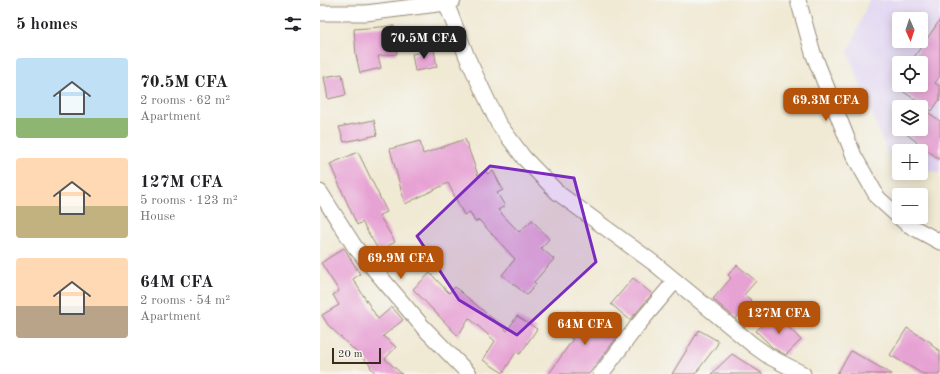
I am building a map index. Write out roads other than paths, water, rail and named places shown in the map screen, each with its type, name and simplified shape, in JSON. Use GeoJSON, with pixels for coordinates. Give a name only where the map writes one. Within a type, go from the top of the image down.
{"type":"FeatureCollection","features":[{"type":"Feature","properties":{"kind":"street"},"geometry":{"type":"LineString","coordinates":[[798,0],[813,53],[854,156],[878,198],[892,211]]}},
{"type":"Feature","properties":{"kind":"street"},"geometry":{"type":"LineString","coordinates":[[320,13],[366,13],[450,2],[467,57],[498,122],[524,158],[558,193],[649,260],[753,345],[770,357],[803,374]]}},
{"type":"Feature","properties":{"kind":"street"},"geometry":{"type":"LineString","coordinates":[[320,192],[355,246],[423,327],[469,374]]}},
{"type":"Feature","properties":{"kind":"street"},"geometry":{"type":"LineString","coordinates":[[907,224],[940,242]]}},
{"type":"Feature","properties":{"kind":"street"},"geometry":{"type":"LineString","coordinates":[[601,374],[637,326],[675,281]]}}]}
